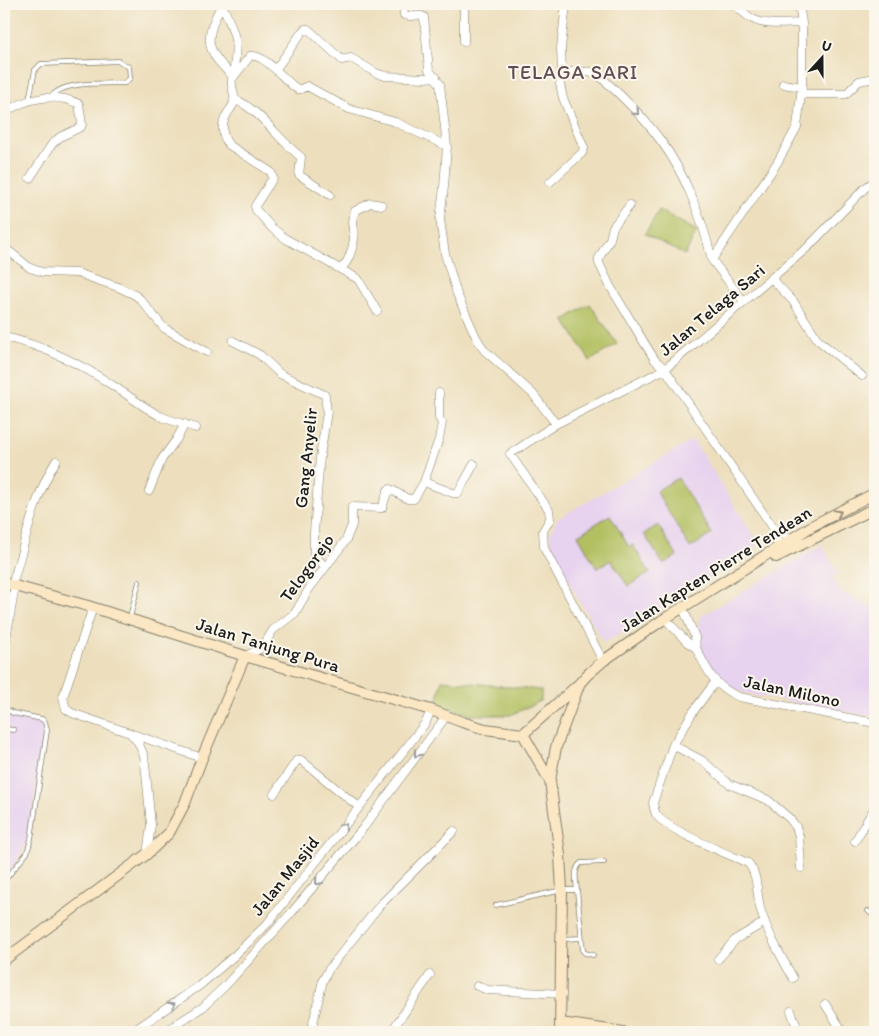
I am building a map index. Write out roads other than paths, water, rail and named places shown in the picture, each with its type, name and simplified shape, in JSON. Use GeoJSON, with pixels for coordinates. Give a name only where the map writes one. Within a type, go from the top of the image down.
{"type":"FeatureCollection","features":[{"type":"Feature","properties":{"kind":"street"},"geometry":{"type":"LineString","coordinates":[[222,4],[212,22],[209,32],[209,45],[218,62],[233,76]]}},
{"type":"Feature","properties":{"kind":"street"},"geometry":{"type":"LineString","coordinates":[[222,4],[235,35],[236,56],[231,82],[234,99],[223,124],[225,141],[271,172],[273,176],[255,206],[256,210],[272,228],[286,239],[358,279],[377,311]]}},
{"type":"Feature","properties":{"kind":"street"},"geometry":{"type":"LineString","coordinates":[[403,4],[404,15],[424,17],[428,70],[436,77],[442,90],[447,146],[440,219],[445,254],[457,294],[476,337],[484,350],[533,394],[556,424]]}},
{"type":"Feature","properties":{"kind":"street"},"geometry":{"type":"LineString","coordinates":[[464,4],[464,42]]}},
{"type":"Feature","properties":{"kind":"street"},"geometry":{"type":"LineString","coordinates":[[550,182],[584,148],[563,98],[560,84],[562,72],[561,48],[566,4]]}},
{"type":"Feature","properties":{"kind":"street"},"geometry":{"type":"LineString","coordinates":[[732,4],[759,22],[802,23]]}},
{"type":"Feature","properties":{"kind":"street"},"geometry":{"type":"LineString","coordinates":[[712,260],[777,163],[797,127],[801,90],[802,23],[800,4]]}},
{"type":"Feature","properties":{"kind":"street"},"geometry":{"type":"LineString","coordinates":[[276,69],[305,29],[342,60],[352,58],[376,73],[393,77],[436,77]]}},
{"type":"Feature","properties":{"kind":"street"},"geometry":{"type":"LineString","coordinates":[[233,76],[246,59],[253,56],[257,57],[276,69],[288,83],[297,89],[307,86],[349,109],[395,122],[447,146]]}},
{"type":"Feature","properties":{"kind":"street"},"geometry":{"type":"LineString","coordinates":[[562,72],[595,72],[634,109],[660,139],[674,160],[704,228],[712,260],[744,302]]}},
{"type":"Feature","properties":{"kind":"street"},"geometry":{"type":"LineString","coordinates":[[783,84],[801,90],[846,94],[859,81],[875,78]]}},
{"type":"Feature","properties":{"kind":"street"},"geometry":{"type":"LineString","coordinates":[[4,112],[29,100],[63,98],[78,104],[82,124],[78,129],[60,137],[52,144],[30,178]]}},
{"type":"Feature","properties":{"kind":"street"},"geometry":{"type":"LineString","coordinates":[[234,99],[243,103],[260,116],[301,157],[299,175],[330,195]]}},
{"type":"Feature","properties":{"kind":"street","name":"Jalan Telaga Sari"},"geometry":{"type":"LineString","coordinates":[[779,548],[774,529],[665,369],[809,246],[865,188],[875,181]]}},
{"type":"Feature","properties":{"kind":"street"},"geometry":{"type":"LineString","coordinates":[[341,268],[345,265],[354,239],[351,224],[355,211],[370,203],[382,204]]}},
{"type":"Feature","properties":{"kind":"street"},"geometry":{"type":"LineString","coordinates":[[603,661],[544,548],[543,531],[550,519],[549,510],[510,454],[556,424],[665,369],[655,360],[645,344],[610,286],[599,263],[599,258],[610,239],[613,227],[630,205]]}},
{"type":"Feature","properties":{"kind":"street"},"geometry":{"type":"LineString","coordinates":[[4,247],[30,268],[42,272],[77,273],[111,284],[135,295],[164,328],[207,352]]}},
{"type":"Feature","properties":{"kind":"street"},"geometry":{"type":"LineString","coordinates":[[772,279],[798,306],[818,340],[862,376]]}},
{"type":"Feature","properties":{"kind":"street"},"geometry":{"type":"LineString","coordinates":[[4,338],[26,342],[60,355],[78,364],[131,399],[161,416],[196,428]]}},
{"type":"Feature","properties":{"kind":"street","name":"Gang Anyelir"},"geometry":{"type":"LineString","coordinates":[[233,341],[260,355],[280,374],[325,395],[328,412],[320,457],[314,554],[326,567]]}},
{"type":"Feature","properties":{"kind":"street"},"geometry":{"type":"LineString","coordinates":[[439,393],[439,418],[442,423],[439,439],[424,482],[453,493],[458,493],[474,464]]}},
{"type":"Feature","properties":{"kind":"street"},"geometry":{"type":"LineString","coordinates":[[149,492],[162,459],[176,440],[184,424]]}},
{"type":"Feature","properties":{"kind":"street"},"geometry":{"type":"LineString","coordinates":[[4,651],[10,585],[32,515],[56,461]]}},
{"type":"Feature","properties":{"kind":"street","name":"Telogorejo"},"geometry":{"type":"LineString","coordinates":[[245,656],[262,648],[273,630],[295,612],[309,589],[346,540],[352,525],[352,507],[382,508],[390,488],[413,500],[424,482]]}},
{"type":"Feature","properties":{"kind":"street","name":"Jalan Kapten Pierre Tendean"},"geometry":{"type":"LineString","coordinates":[[523,734],[581,683],[676,617],[812,526],[875,493]]}},
{"type":"Feature","properties":{"kind":"street","name":"Jalan Kapten Pierre Tendean"},"geometry":{"type":"LineString","coordinates":[[581,683],[586,675],[603,661],[788,550],[875,508]]}},
{"type":"Feature","properties":{"kind":"street","name":"Jalan Telaga Sari"},"geometry":{"type":"LineString","coordinates":[[774,529],[792,539]]}},
{"type":"Feature","properties":{"kind":"street","name":"Jalan Tanjung Pura"},"geometry":{"type":"LineString","coordinates":[[10,585],[93,607],[245,656],[432,710],[485,729],[523,734]]}},
{"type":"Feature","properties":{"kind":"street"},"geometry":{"type":"LineString","coordinates":[[93,607],[63,697],[66,708],[72,712],[202,758]]}},
{"type":"Feature","properties":{"kind":"street"},"geometry":{"type":"LineString","coordinates":[[676,617],[687,642],[696,648]]}},
{"type":"Feature","properties":{"kind":"street"},"geometry":{"type":"LineString","coordinates":[[676,617],[695,637],[696,648]]}},
{"type":"Feature","properties":{"kind":"street","name":"Jalan Milono"},"geometry":{"type":"LineString","coordinates":[[696,648],[715,682],[726,691],[739,697],[875,723]]}},
{"type":"Feature","properties":{"kind":"street"},"geometry":{"type":"LineString","coordinates":[[4,960],[147,854],[169,834],[185,803],[245,656]]}},
{"type":"Feature","properties":{"kind":"street"},"geometry":{"type":"LineString","coordinates":[[715,682],[693,712],[673,745],[654,803],[656,815],[669,825],[748,863],[754,872],[760,909],[765,922],[793,978]]}},
{"type":"Feature","properties":{"kind":"street"},"geometry":{"type":"LineString","coordinates":[[581,683],[556,747],[550,781],[560,855],[562,890],[562,994],[560,1027],[623,1032]]}},
{"type":"Feature","properties":{"kind":"street","name":"Jalan Masjid"},"geometry":{"type":"LineString","coordinates":[[132,1032],[199,986],[267,924],[421,728],[432,710]]}},
{"type":"Feature","properties":{"kind":"street","name":"Jalan Masjid"},"geometry":{"type":"LineString","coordinates":[[164,1032],[203,1007],[226,985],[292,912],[364,827],[447,715]]}},
{"type":"Feature","properties":{"kind":"street"},"geometry":{"type":"LineString","coordinates":[[129,731],[138,742],[144,756],[151,825],[147,854]]}},
{"type":"Feature","properties":{"kind":"street"},"geometry":{"type":"LineString","coordinates":[[523,734],[550,781]]}},
{"type":"Feature","properties":{"kind":"street"},"geometry":{"type":"LineString","coordinates":[[673,745],[703,761],[729,784],[768,800],[790,819],[796,827],[799,836],[801,868]]}},
{"type":"Feature","properties":{"kind":"street"},"geometry":{"type":"LineString","coordinates":[[274,794],[297,760],[301,760],[359,807]]}},
{"type":"Feature","properties":{"kind":"street"},"geometry":{"type":"LineString","coordinates":[[855,840],[875,807]]}},
{"type":"Feature","properties":{"kind":"street"},"geometry":{"type":"LineString","coordinates":[[311,1032],[326,974],[380,905],[454,830]]}},
{"type":"Feature","properties":{"kind":"street"},"geometry":{"type":"LineString","coordinates":[[718,959],[736,939],[765,922]]}},
{"type":"Feature","properties":{"kind":"street"},"geometry":{"type":"LineString","coordinates":[[391,1032],[430,975]]}},
{"type":"Feature","properties":{"kind":"street"},"geometry":{"type":"LineString","coordinates":[[477,986],[488,990],[562,994]]}},
{"type":"Feature","properties":{"kind":"street"},"geometry":{"type":"LineString","coordinates":[[825,1004],[843,1032]]}},
{"type":"Feature","properties":{"kind":"street"},"geometry":{"type":"LineString","coordinates":[[791,1011],[799,1032]]}},
{"type":"Feature","properties":{"kind":"lane"},"geometry":{"type":"LineString","coordinates":[[29,100],[35,70],[41,64],[119,61],[129,67],[130,78],[125,83],[70,86],[53,94],[50,98]]}},
{"type":"Feature","properties":{"kind":"lane"},"geometry":{"type":"LineString","coordinates":[[129,620],[139,582]]}},
{"type":"Feature","properties":{"kind":"lane"},"geometry":{"type":"LineString","coordinates":[[4,708],[13,713],[42,719],[47,730],[31,839],[27,853],[4,881]]}},
{"type":"Feature","properties":{"kind":"lane"},"geometry":{"type":"LineString","coordinates":[[4,729],[14,730]]}},
{"type":"Feature","properties":{"kind":"lane"},"geometry":{"type":"LineString","coordinates":[[593,955],[583,951],[576,869],[581,863],[604,862]]}},
{"type":"Feature","properties":{"kind":"lane"},"geometry":{"type":"LineString","coordinates":[[496,905],[562,890],[577,890]]}},
{"type":"Feature","properties":{"kind":"lane"},"geometry":{"type":"LineString","coordinates":[[868,911],[875,917]]}},
{"type":"Feature","properties":{"kind":"lane"},"geometry":{"type":"LineString","coordinates":[[562,939],[581,938]]}},
{"type":"Feature","properties":{"kind":"district","name":"TELAGA SARI"},"geometry":{"type":"Point","coordinates":[573,72]}}]}
